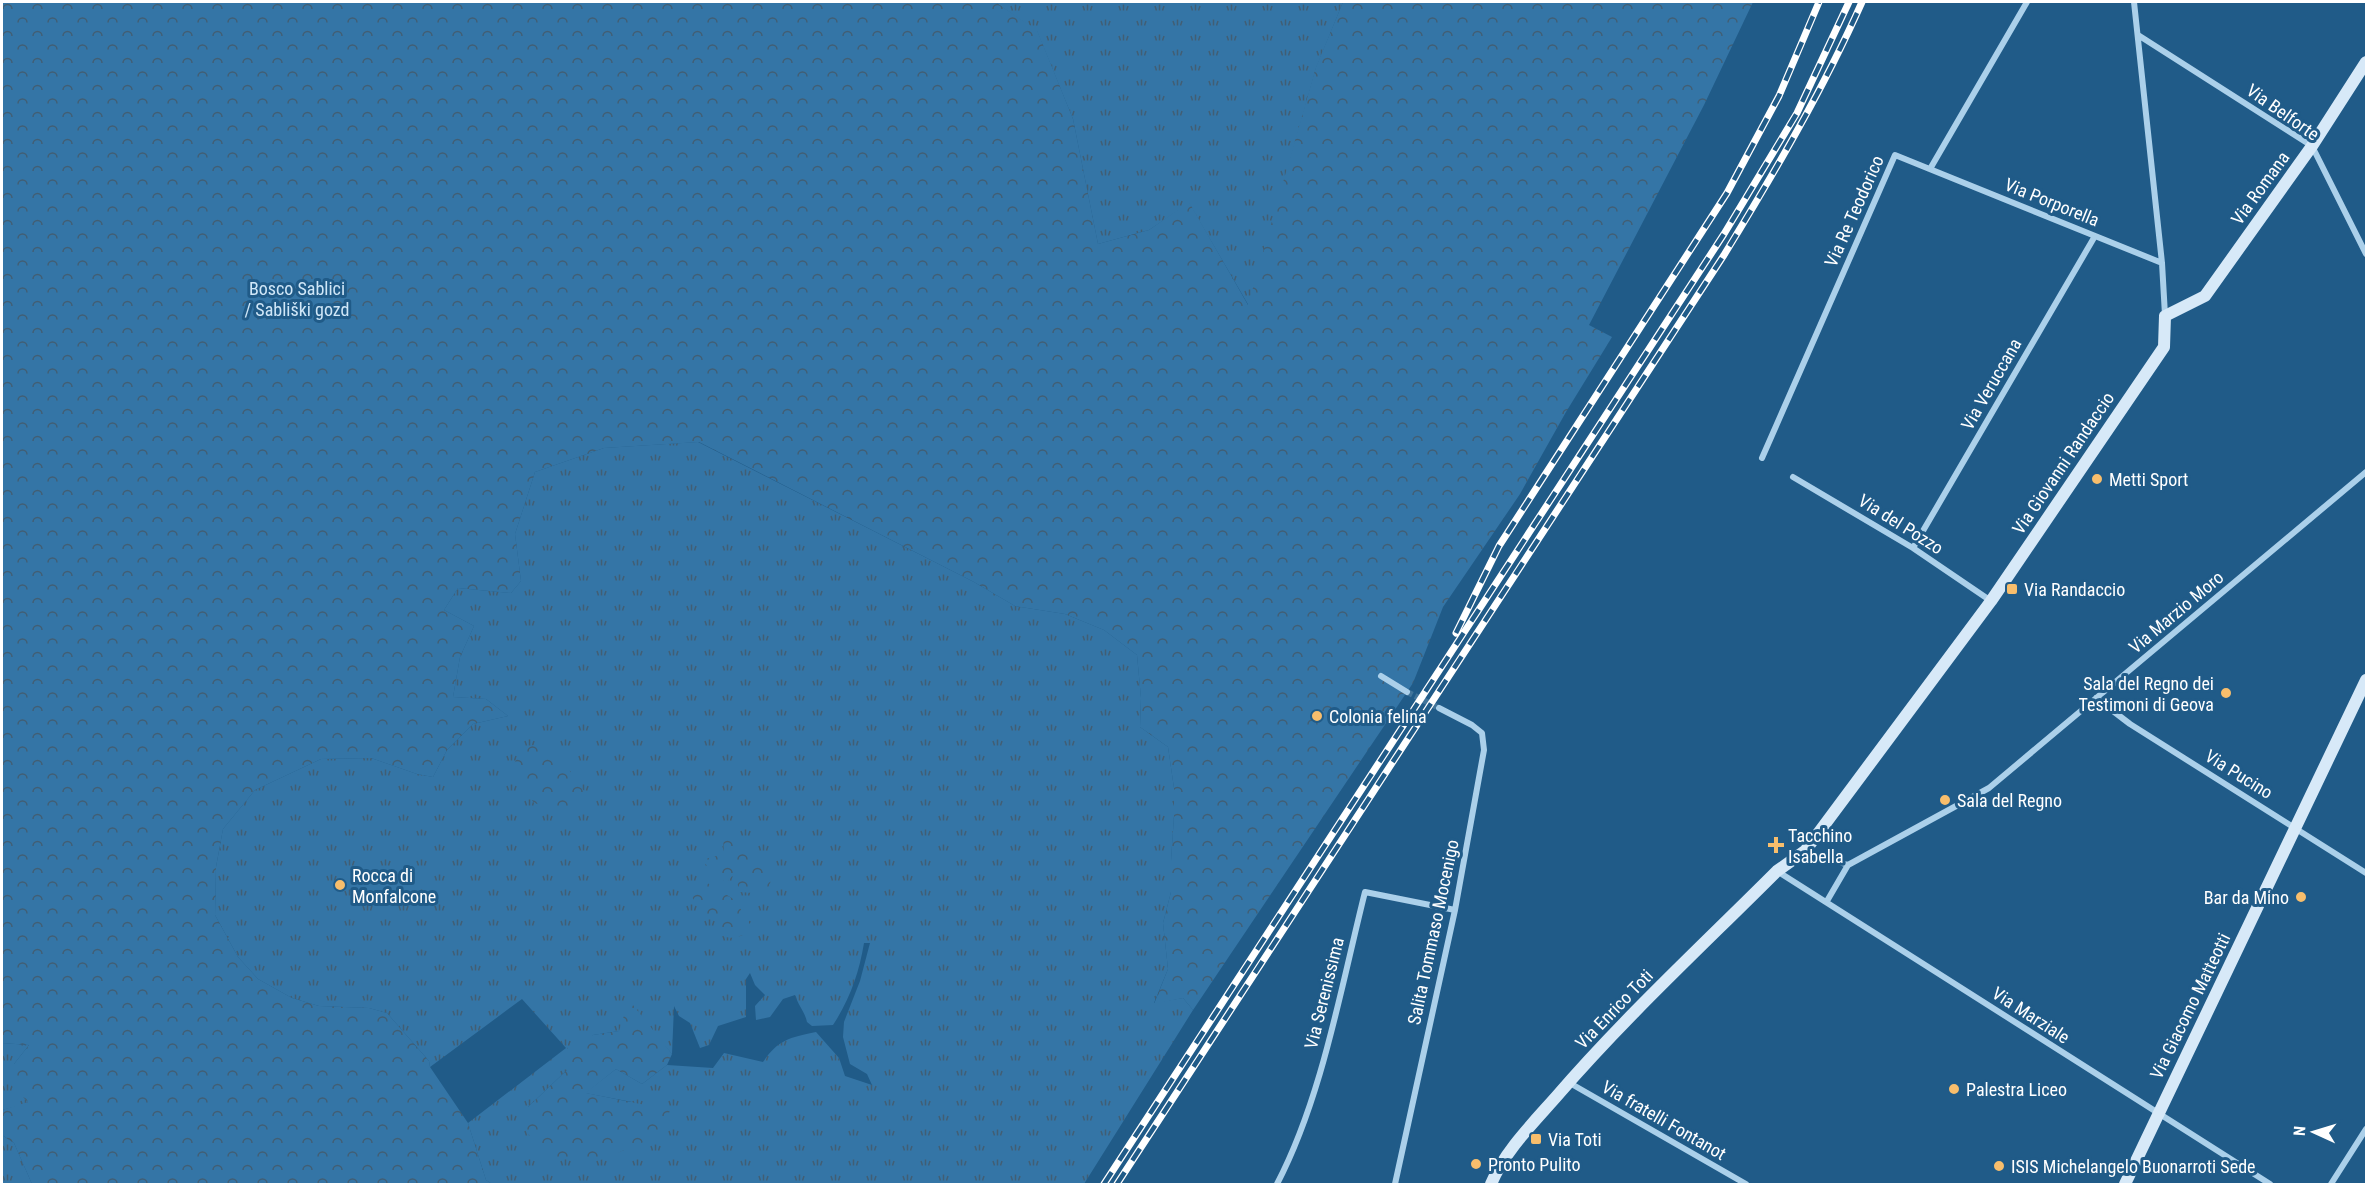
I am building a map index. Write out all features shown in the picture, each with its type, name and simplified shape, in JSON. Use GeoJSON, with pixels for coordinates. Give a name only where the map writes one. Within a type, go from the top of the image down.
{"type":"FeatureCollection","features":[{"type":"Feature","properties":{"kind":"street"},"geometry":{"type":"LineString","coordinates":[[1930,169],[2027,2]]}},
{"type":"Feature","properties":{"kind":"street","name":"Via Giovanni Randaccio"},"geometry":{"type":"LineString","coordinates":[[1777,871],[1805,850],[1991,601],[2164,347],[2162,263],[2134,2]]}},
{"type":"Feature","properties":{"kind":"street","name":"Via Belforte"},"geometry":{"type":"LineString","coordinates":[[2138,34],[2312,146],[2367,254]]}},
{"type":"Feature","properties":{"kind":"street","name":"Via Romana"},"geometry":{"type":"LineString","coordinates":[[2165,316],[2205,296],[2312,146],[2367,62]]}},
{"type":"Feature","properties":{"kind":"street","name":"Via Re Teodorico"},"geometry":{"type":"LineString","coordinates":[[1762,458],[1895,155],[1930,169]]}},
{"type":"Feature","properties":{"kind":"street","name":"Via Porporella"},"geometry":{"type":"LineString","coordinates":[[1930,169],[2162,263]]}},
{"type":"Feature","properties":{"kind":"street","name":"Via Veruccana"},"geometry":{"type":"LineString","coordinates":[[1913,548],[2095,236]]}},
{"type":"Feature","properties":{"kind":"street","name":"Via Marzio Moro"},"geometry":{"type":"LineString","coordinates":[[1848,865],[1989,788],[2367,472]]}},
{"type":"Feature","properties":{"kind":"street","name":"Via del Pozzo"},"geometry":{"type":"LineString","coordinates":[[1793,477],[1913,548],[1991,601]]}},
{"type":"Feature","properties":{"kind":"street"},"geometry":{"type":"LineString","coordinates":[[1381,676],[1407,692]]}},
{"type":"Feature","properties":{"kind":"street","name":"Via Giacomo Matteotti"},"geometry":{"type":"LineString","coordinates":[[2125,1185],[2367,680]]}},
{"type":"Feature","properties":{"kind":"street","name":"Via Pucino"},"geometry":{"type":"LineString","coordinates":[[2096,698],[2130,724],[2367,873]]}},
{"type":"Feature","properties":{"kind":"street","name":"Salita Tommaso Mocenigo"},"geometry":{"type":"LineString","coordinates":[[1395,1185],[1455,910],[1484,750],[1482,733],[1472,725],[1439,708]]}},
{"type":"Feature","properties":{"kind":"street"},"geometry":{"type":"LineString","coordinates":[[1805,850],[1848,865],[1827,901]]}},
{"type":"Feature","properties":{"kind":"street","name":"Via Marziale"},"geometry":{"type":"LineString","coordinates":[[1777,871],[2270,1185]]}},
{"type":"Feature","properties":{"kind":"street","name":"Via Enrico Toti"},"geometry":{"type":"LineString","coordinates":[[1491,1185],[1495,1174],[1527,1130],[1568,1083],[1626,1020],[1777,871]]}},
{"type":"Feature","properties":{"kind":"street","name":"Via Serenissima"},"geometry":{"type":"LineString","coordinates":[[1277,1185],[1293,1154],[1319,1074],[1365,892],[1455,910]]}},
{"type":"Feature","properties":{"kind":"street","name":"Via fratelli Fontanot"},"geometry":{"type":"LineString","coordinates":[[1568,1083],[1746,1185]]}},
{"type":"Feature","properties":{"kind":"street"},"geometry":{"type":"LineString","coordinates":[[2331,1185],[2367,1129]]}},
{"type":"Feature","properties":{"kind":"green space","name":"Bosco Sablici / Sabliški gozd"},"geometry":{"type":"Polygon","coordinates":[[[2,2],[995,2],[1037,30],[1073,119],[1098,244],[1149,230],[1189,202],[1248,305],[1316,67],[1343,2],[1753,2],[1704,105],[1589,325],[1612,337],[1520,494],[1443,607],[1413,683],[1193,1010],[1183,998],[1154,1004],[1168,969],[1163,923],[1171,892],[1174,788],[1168,747],[1140,727],[1141,698],[1137,655],[1104,630],[1065,614],[1015,606],[974,582],[699,442],[604,448],[535,472],[515,534],[521,581],[511,593],[458,588],[444,610],[474,626],[460,657],[453,697],[486,699],[508,716],[473,724],[447,750],[433,777],[417,774],[371,758],[321,759],[255,790],[223,829],[216,867],[215,915],[238,957],[258,979],[292,998],[319,1006],[369,1008],[387,1013],[429,1061],[430,1067],[468,1123],[486,1180],[492,1184],[32,1184],[14,1143],[2,1135],[2,1110],[28,1102],[11,1085],[14,1064],[29,1045],[2,1043],[2,2]]]}},
{"type":"Feature","properties":{"kind":"green space"},"geometry":{"type":"Polygon","coordinates":[[[995,2],[1343,2],[1316,68],[1249,306],[1189,203],[1149,230],[1098,244],[1073,119],[1037,31],[995,2]]]}},
{"type":"Feature","properties":{"kind":"green space"},"geometry":{"type":"Polygon","coordinates":[[[698,442],[974,582],[1015,606],[1065,614],[1104,630],[1137,655],[1141,698],[1140,727],[1168,747],[1174,788],[1171,892],[1163,923],[1168,969],[1154,1003],[1183,998],[1193,1010],[1084,1184],[492,1184],[486,1180],[468,1123],[566,1048],[522,999],[430,1067],[429,1061],[387,1013],[369,1008],[319,1006],[292,998],[258,979],[238,957],[215,915],[216,867],[223,829],[255,790],[321,759],[371,758],[417,774],[433,777],[447,750],[473,724],[508,716],[486,699],[453,697],[460,657],[474,626],[444,610],[458,588],[511,593],[521,581],[515,534],[535,472],[604,448],[698,442]],[[864,943],[853,986],[833,1025],[812,1026],[807,1022],[795,995],[783,999],[770,1017],[756,1020],[755,1006],[765,995],[755,985],[750,973],[746,979],[746,1017],[718,1026],[709,1045],[700,1048],[690,1023],[679,1016],[674,1006],[672,1054],[657,1037],[619,1031],[593,1035],[567,1070],[528,1107],[632,1102],[585,1093],[616,1069],[642,1084],[667,1065],[713,1068],[724,1053],[763,1062],[774,1048],[785,1041],[816,1032],[839,1058],[845,1076],[872,1085],[867,1074],[850,1064],[843,1037],[844,1022],[860,981],[870,943],[864,943]]]}},
{"type":"Feature","properties":{"kind":"green space"},"geometry":{"type":"Polygon","coordinates":[[[533,745],[559,756],[589,798],[567,813],[534,803],[518,781],[513,768],[518,754],[533,745]]]}},
{"type":"Feature","properties":{"kind":"green space"},"geometry":{"type":"Polygon","coordinates":[[[723,837],[738,840],[754,851],[757,861],[773,875],[766,894],[740,892],[734,874],[726,883],[701,860],[724,854],[723,837]]]}},
{"type":"Feature","properties":{"kind":"green space"},"geometry":{"type":"Polygon","coordinates":[[[701,879],[735,900],[751,926],[748,933],[735,938],[724,937],[717,919],[703,913],[692,897],[701,879]]]}},
{"type":"Feature","properties":{"kind":"green space"},"geometry":{"type":"Polygon","coordinates":[[[629,1000],[672,1054],[667,1065],[642,1084],[616,1069],[586,1093],[670,1110],[663,1134],[600,1160],[545,1157],[522,1125],[528,1107],[567,1070],[567,1048],[593,1035],[619,1031],[629,1000]]]}},
{"type":"Feature","properties":{"kind":"green space"},"geometry":{"type":"Polygon","coordinates":[[[2,1043],[29,1045],[14,1064],[29,1103],[2,1110],[2,1043]]]}},
{"type":"Feature","properties":{"kind":"green space"},"geometry":{"type":"Polygon","coordinates":[[[2,1135],[14,1143],[32,1184],[2,1184],[2,1135]]]}},
{"type":"Feature","properties":{"kind":"tunnel"},"geometry":{"type":"LineString","coordinates":[[1407,692],[1439,708]]}},
{"type":"Feature","properties":{"kind":"railway"},"geometry":{"type":"LineString","coordinates":[[1456,633],[1499,546],[1727,193],[1779,96],[1819,2]]}},
{"type":"Feature","properties":{"kind":"railway"},"geometry":{"type":"LineString","coordinates":[[1104,1184],[1724,234],[1797,113],[1849,2]]}},
{"type":"Feature","properties":{"kind":"railway"},"geometry":{"type":"LineString","coordinates":[[1117,1184],[1724,255],[1797,131],[1862,2]]}},
{"type":"Feature","properties":{"kind":"place","name":"Metti Sport"},"geometry":{"type":"Point","coordinates":[2097,479]}},
{"type":"Feature","properties":{"kind":"place","name":"Via Randaccio"},"geometry":{"type":"Point","coordinates":[2012,589]}},
{"type":"Feature","properties":{"kind":"place","name":"Sala del Regno dei Testimoni di Geova"},"geometry":{"type":"Point","coordinates":[2226,693]}},
{"type":"Feature","properties":{"kind":"place","name":"Colonia felina"},"geometry":{"type":"Point","coordinates":[1317,716]}},
{"type":"Feature","properties":{"kind":"place","name":"Sala del Regno"},"geometry":{"type":"Point","coordinates":[1945,800]}},
{"type":"Feature","properties":{"kind":"place","name":"Tacchino Isabella"},"geometry":{"type":"Point","coordinates":[1776,845]}},
{"type":"Feature","properties":{"kind":"place","name":"Rocca di Monfalcone"},"geometry":{"type":"Point","coordinates":[340,885]}},
{"type":"Feature","properties":{"kind":"place","name":"Bar da Mino"},"geometry":{"type":"Point","coordinates":[2301,897]}},
{"type":"Feature","properties":{"kind":"place","name":"Palestra Liceo"},"geometry":{"type":"Point","coordinates":[1954,1089]}},
{"type":"Feature","properties":{"kind":"place","name":"Via Toti"},"geometry":{"type":"Point","coordinates":[1536,1139]}},
{"type":"Feature","properties":{"kind":"place","name":"Pronto Pulito"},"geometry":{"type":"Point","coordinates":[1476,1164]}},
{"type":"Feature","properties":{"kind":"place","name":"ISIS Michelangelo Buonarroti Sede"},"geometry":{"type":"Point","coordinates":[1999,1166]}}]}
